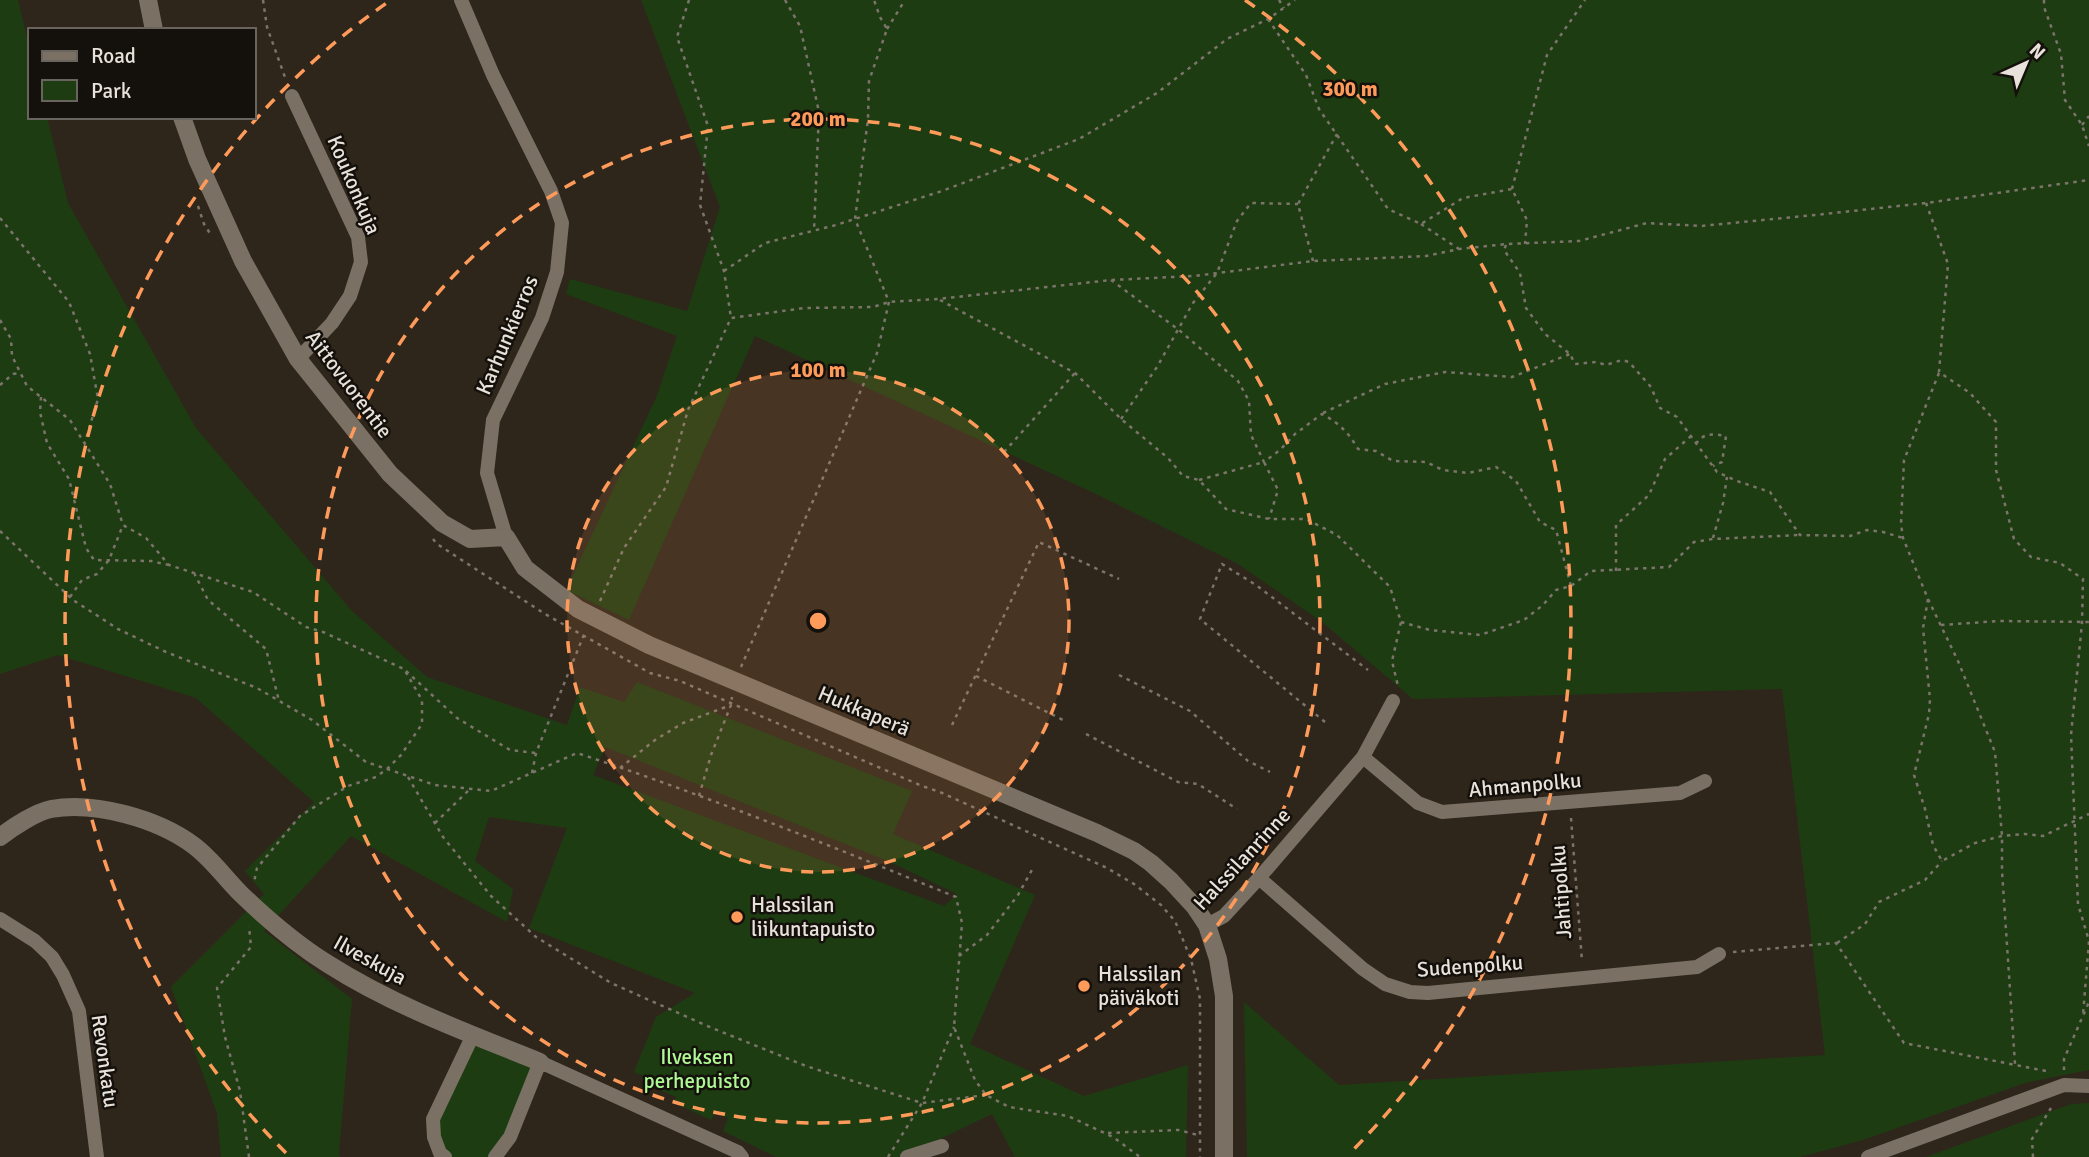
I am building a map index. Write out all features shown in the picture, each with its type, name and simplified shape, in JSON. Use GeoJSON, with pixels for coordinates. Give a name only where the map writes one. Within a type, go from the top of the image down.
{"type":"FeatureCollection","features":[{"type":"Feature","properties":{"kind":"street"},"geometry":{"type":"LineString","coordinates":[[148,0],[154,28]]}},
{"type":"Feature","properties":{"kind":"street","name":"Karhunkierros"},"geometry":{"type":"LineString","coordinates":[[461,0],[493,75],[551,191],[562,223],[557,272],[545,306],[493,420],[487,473],[506,537]]}},
{"type":"Feature","properties":{"kind":"street","name":"Koukonkuja"},"geometry":{"type":"LineString","coordinates":[[292,96],[358,237],[361,262],[350,296],[332,323],[298,359]]}},
{"type":"Feature","properties":{"kind":"street","name":"Aittovuorentie"},"geometry":{"type":"LineString","coordinates":[[184,119],[197,159],[243,261],[298,359],[390,474],[442,523],[470,538],[506,537]]}},
{"type":"Feature","properties":{"kind":"street","name":"Hukkaperä"},"geometry":{"type":"LineString","coordinates":[[506,537],[525,568],[578,609],[649,645],[1134,851],[1171,881],[1195,907],[1207,925]]}},
{"type":"Feature","properties":{"kind":"street","name":"Halssilanrinne"},"geometry":{"type":"LineString","coordinates":[[1224,1157],[1224,996],[1218,959],[1207,925],[1224,915],[1259,878],[1363,757],[1393,701]]}},
{"type":"Feature","properties":{"kind":"street","name":"Ahmanpolku"},"geometry":{"type":"LineString","coordinates":[[1363,757],[1418,803],[1442,812],[1680,793],[1705,781]]}},
{"type":"Feature","properties":{"kind":"street","name":"Ilveskuja"},"geometry":{"type":"LineString","coordinates":[[0,836],[12,827],[50,809],[86,808],[125,814],[169,831],[194,845],[290,938],[366,987],[540,1062],[743,1155]]}},
{"type":"Feature","properties":{"kind":"street","name":"Sudenpolku"},"geometry":{"type":"LineString","coordinates":[[1259,878],[1363,969],[1385,984],[1410,992],[1428,993],[1697,967],[1719,954]]}},
{"type":"Feature","properties":{"kind":"street","name":"Revonkatu"},"geometry":{"type":"LineString","coordinates":[[0,919],[35,941],[52,957],[79,1011],[97,1157]]}},
{"type":"Feature","properties":{"kind":"street"},"geometry":{"type":"LineString","coordinates":[[445,1157],[440,1153],[434,1137],[433,1119],[473,1035]]}},
{"type":"Feature","properties":{"kind":"street"},"geometry":{"type":"LineString","coordinates":[[495,1157],[510,1137],[540,1062]]}},
{"type":"Feature","properties":{"kind":"street"},"geometry":{"type":"LineString","coordinates":[[1868,1157],[2064,1086],[2089,1086]]}},
{"type":"Feature","properties":{"kind":"street"},"geometry":{"type":"LineString","coordinates":[[907,1157],[942,1146]]}},
{"type":"Feature","properties":{"kind":"path"},"geometry":{"type":"LineString","coordinates":[[263,0],[267,27],[292,96]]}},
{"type":"Feature","properties":{"kind":"path"},"geometry":{"type":"LineString","coordinates":[[532,773],[536,753],[592,616],[624,548],[666,487],[688,410],[731,318],[724,271],[700,205],[708,126],[677,37],[689,0]]}},
{"type":"Feature","properties":{"kind":"path"},"geometry":{"type":"LineString","coordinates":[[785,0],[800,26],[818,112],[814,231]]}},
{"type":"Feature","properties":{"kind":"path"},"geometry":{"type":"LineString","coordinates":[[874,0],[887,29]]}},
{"type":"Feature","properties":{"kind":"path"},"geometry":{"type":"LineString","coordinates":[[699,796],[710,755],[731,705],[735,681],[877,353],[889,302],[855,219],[868,119],[869,81],[887,29],[905,0]]}},
{"type":"Feature","properties":{"kind":"path"},"geometry":{"type":"LineString","coordinates":[[1279,0],[1284,8]]}},
{"type":"Feature","properties":{"kind":"path"},"geometry":{"type":"LineString","coordinates":[[724,271],[765,243],[855,219],[942,191],[1079,139],[1157,93],[1227,39],[1268,19],[1295,0]]}},
{"type":"Feature","properties":{"kind":"path"},"geometry":{"type":"LineString","coordinates":[[1525,244],[1527,220],[1512,188],[1547,55],[1585,0]]}},
{"type":"Feature","properties":{"kind":"path"},"geometry":{"type":"LineString","coordinates":[[2044,0],[2044,7],[2061,54],[2065,100],[2082,125],[2089,146]]}},
{"type":"Feature","properties":{"kind":"path"},"geometry":{"type":"LineString","coordinates":[[1268,19],[1306,75],[1319,109],[1388,209],[1421,224],[1459,249]]}},
{"type":"Feature","properties":{"kind":"path"},"geometry":{"type":"LineString","coordinates":[[2082,125],[2089,116]]}},
{"type":"Feature","properties":{"kind":"path"},"geometry":{"type":"LineString","coordinates":[[1313,261],[1298,204],[1337,134]]}},
{"type":"Feature","properties":{"kind":"path"},"geometry":{"type":"LineString","coordinates":[[731,318],[805,308],[873,307],[889,302],[1111,280],[1217,273],[1313,261],[1426,256],[1507,244],[1579,242],[1647,223],[1701,226],[1926,203],[2089,180]]}},
{"type":"Feature","properties":{"kind":"path"},"geometry":{"type":"LineString","coordinates":[[1421,224],[1463,198],[1512,188]]}},
{"type":"Feature","properties":{"kind":"path"},"geometry":{"type":"LineString","coordinates":[[1121,419],[1157,367],[1193,303],[1217,273],[1237,221],[1251,203],[1298,204]]}},
{"type":"Feature","properties":{"kind":"path"},"geometry":{"type":"LineString","coordinates":[[1926,203],[1948,264],[1939,372],[1905,460],[1901,524],[1903,538],[1928,599],[1995,752],[2015,1064]]}},
{"type":"Feature","properties":{"kind":"path"},"geometry":{"type":"LineString","coordinates":[[0,218],[69,302],[90,354],[98,399],[85,442]]}},
{"type":"Feature","properties":{"kind":"path"},"geometry":{"type":"LineString","coordinates":[[1507,244],[1504,250],[1520,274],[1526,308],[1545,334],[1570,354],[1576,364],[1596,362],[1606,365],[1622,360],[1629,362],[1651,387],[1660,408],[1677,417],[1717,472],[1770,492],[1800,535]]}},
{"type":"Feature","properties":{"kind":"path"},"geometry":{"type":"LineString","coordinates":[[1111,280],[1179,330],[1238,381],[1248,401],[1251,435],[1278,490],[1269,519]]}},
{"type":"Feature","properties":{"kind":"path"},"geometry":{"type":"LineString","coordinates":[[938,299],[1075,373],[1121,419],[1168,458],[1183,476],[1199,480],[1264,462],[1322,414],[1385,383],[1445,372],[1512,377],[1570,354]]}},
{"type":"Feature","properties":{"kind":"path"},"geometry":{"type":"LineString","coordinates":[[0,320],[11,339],[12,356],[27,386],[70,420],[110,484],[123,525],[109,561],[97,575],[82,580],[70,597]]}},
{"type":"Feature","properties":{"kind":"path"},"geometry":{"type":"LineString","coordinates":[[1939,372],[1970,393],[1996,422],[1996,470],[2014,538],[2031,557],[2060,563],[2083,579],[2082,623],[2071,735],[2078,904],[2089,942],[2083,1015]]}},
{"type":"Feature","properties":{"kind":"path"},"geometry":{"type":"LineString","coordinates":[[0,385],[12,374],[20,373]]}},
{"type":"Feature","properties":{"kind":"path"},"geometry":{"type":"LineString","coordinates":[[1004,452],[1075,373]]}},
{"type":"Feature","properties":{"kind":"path"},"geometry":{"type":"LineString","coordinates":[[41,396],[40,412],[47,443],[69,479],[86,548],[94,559],[151,561],[205,575],[253,592],[306,627],[323,632],[404,669],[457,718],[510,750],[536,753]]}},
{"type":"Feature","properties":{"kind":"path"},"geometry":{"type":"LineString","coordinates":[[1322,414],[1349,433],[1358,449],[1376,451],[1393,461],[1426,462],[1443,470],[1468,473],[1496,467],[1516,481],[1540,522],[1556,530],[1571,586]]}},
{"type":"Feature","properties":{"kind":"path"},"geometry":{"type":"LineString","coordinates":[[1696,444],[1700,438],[1712,433],[1726,436],[1722,461],[1712,466]]}},
{"type":"Feature","properties":{"kind":"path"},"geometry":{"type":"LineString","coordinates":[[1616,571],[1616,525],[1649,495],[1665,459],[1690,437]]}},
{"type":"Feature","properties":{"kind":"path"},"geometry":{"type":"LineString","coordinates":[[1713,539],[1727,477]]}},
{"type":"Feature","properties":{"kind":"path"},"geometry":{"type":"LineString","coordinates":[[1199,480],[1226,509],[1269,519],[1306,519],[1337,535],[1390,587],[1401,622],[1392,661],[1399,693],[1393,701]]}},
{"type":"Feature","properties":{"kind":"path"},"geometry":{"type":"LineString","coordinates":[[123,525],[146,538],[169,565]]}},
{"type":"Feature","properties":{"kind":"path"},"geometry":{"type":"LineString","coordinates":[[1401,622],[1430,631],[1480,635],[1524,620],[1556,590],[1571,586],[1591,572],[1669,567],[1694,542],[1800,535],[1850,537],[1867,530],[1903,538]]}},
{"type":"Feature","properties":{"kind":"path"},"geometry":{"type":"LineString","coordinates":[[0,531],[70,597],[130,635],[257,688],[312,720],[366,762],[435,785],[491,791],[577,754],[803,835],[956,897],[962,923],[954,1027],[922,1103],[888,1157]]}},
{"type":"Feature","properties":{"kind":"path"},"geometry":{"type":"LineString","coordinates":[[952,725],[1039,542],[1119,579]]}},
{"type":"Feature","properties":{"kind":"path"},"geometry":{"type":"LineString","coordinates":[[1325,722],[1200,619],[1222,564],[1256,585],[1368,670]]}},
{"type":"Feature","properties":{"kind":"path"},"geometry":{"type":"LineString","coordinates":[[194,573],[208,600],[266,649],[279,702]]}},
{"type":"Feature","properties":{"kind":"path"},"geometry":{"type":"LineString","coordinates":[[1928,599],[1923,628],[1929,715],[1914,775],[1933,845],[1942,861]]}},
{"type":"Feature","properties":{"kind":"path"},"geometry":{"type":"LineString","coordinates":[[1941,625],[1999,621],[2089,622]]}},
{"type":"Feature","properties":{"kind":"path"},"geometry":{"type":"LineString","coordinates":[[387,769],[401,755],[422,724],[422,700],[404,669]]}},
{"type":"Feature","properties":{"kind":"path"},"geometry":{"type":"LineString","coordinates":[[1119,675],[1190,711],[1248,761],[1270,772]]}},
{"type":"Feature","properties":{"kind":"path"},"geometry":{"type":"LineString","coordinates":[[976,676],[1065,721]]}},
{"type":"Feature","properties":{"kind":"path"},"geometry":{"type":"LineString","coordinates":[[620,768],[655,740],[683,723],[731,705]]}},
{"type":"Feature","properties":{"kind":"path"},"geometry":{"type":"LineString","coordinates":[[1086,734],[1178,782],[1198,784],[1237,809]]}},
{"type":"Feature","properties":{"kind":"path"},"geometry":{"type":"LineString","coordinates":[[407,776],[443,837],[491,896],[536,937],[611,983],[806,1066],[922,1103],[986,1095]]}},
{"type":"Feature","properties":{"kind":"path"},"geometry":{"type":"LineString","coordinates":[[435,823],[470,789]]}},
{"type":"Feature","properties":{"kind":"path","name":"Jahtipolku"},"geometry":{"type":"LineString","coordinates":[[1570,803],[1583,979]]}},
{"type":"Feature","properties":{"kind":"path"},"geometry":{"type":"LineString","coordinates":[[1719,954],[1836,943],[1865,924],[1879,902],[1925,880],[1942,861],[1975,843],[2002,836],[2043,836],[2089,814]]}},
{"type":"Feature","properties":{"kind":"path"},"geometry":{"type":"LineString","coordinates":[[959,956],[987,935],[1018,895],[1033,869]]}},
{"type":"Feature","properties":{"kind":"path"},"geometry":{"type":"LineString","coordinates":[[1836,943],[1904,1043],[2051,1072]]}},
{"type":"Feature","properties":{"kind":"path"},"geometry":{"type":"LineString","coordinates":[[2033,1157],[2032,1139],[2064,1086],[2064,1059],[2089,1002]]}},
{"type":"Feature","properties":{"kind":"path"},"geometry":{"type":"LineString","coordinates":[[954,1027],[975,1080],[986,1095],[1009,1107],[1068,1116],[1113,1137],[1140,1157]]}},
{"type":"Feature","properties":{"kind":"path"},"geometry":{"type":"LineString","coordinates":[[1104,1133],[1178,1130],[1200,1135]]}},
{"type":"Feature","properties":{"kind":"green space","name":"Ilveksen perhepuisto"},"geometry":{"type":"Polygon","coordinates":[[[0,0],[18,0],[28,42],[28,119],[47,119],[68,203],[196,428],[352,611],[427,677],[567,725],[580,687],[624,702],[637,682],[912,791],[893,834],[1035,895],[970,1044],[1084,1096],[1188,1065],[1186,1157],[1015,1157],[992,1114],[898,1157],[776,1157],[723,1131],[728,1118],[715,1113],[711,1120],[674,1103],[676,1097],[660,1090],[663,1084],[634,1072],[656,1017],[695,993],[529,928],[567,828],[489,817],[475,861],[513,889],[507,922],[351,836],[264,931],[352,999],[340,1157],[221,1157],[217,1113],[171,987],[264,894],[245,871],[314,802],[196,698],[58,655],[0,674],[0,0]],[[605,747],[593,775],[944,906],[957,894],[890,862],[605,747]]]}},
{"type":"Feature","properties":{"kind":"green space"},"geometry":{"type":"Polygon","coordinates":[[[641,0],[2089,0],[2089,1070],[2025,1083],[1863,1140],[1800,1157],[1247,1157],[1244,1002],[1339,1085],[1825,1055],[1782,689],[1413,699],[1322,622],[1238,564],[1094,493],[755,336],[629,620],[566,590],[656,398],[677,336],[566,294],[570,279],[687,311],[720,207],[641,0]]]}},
{"type":"Feature","properties":{"kind":"green space"},"geometry":{"type":"Polygon","coordinates":[[[473,1035],[540,1062],[495,1157],[445,1157],[433,1119],[473,1035]]]}},
{"type":"Feature","properties":{"kind":"green space"},"geometry":{"type":"Polygon","coordinates":[[[2089,1103],[2089,1157],[1926,1157],[2071,1104],[2089,1103]]]}},
{"type":"Feature","properties":{"kind":"place","name":"Halssilan liikuntapuisto"},"geometry":{"type":"Point","coordinates":[737,917]}},
{"type":"Feature","properties":{"kind":"place","name":"Halssilan päiväkoti"},"geometry":{"type":"Point","coordinates":[1084,986]}}]}
